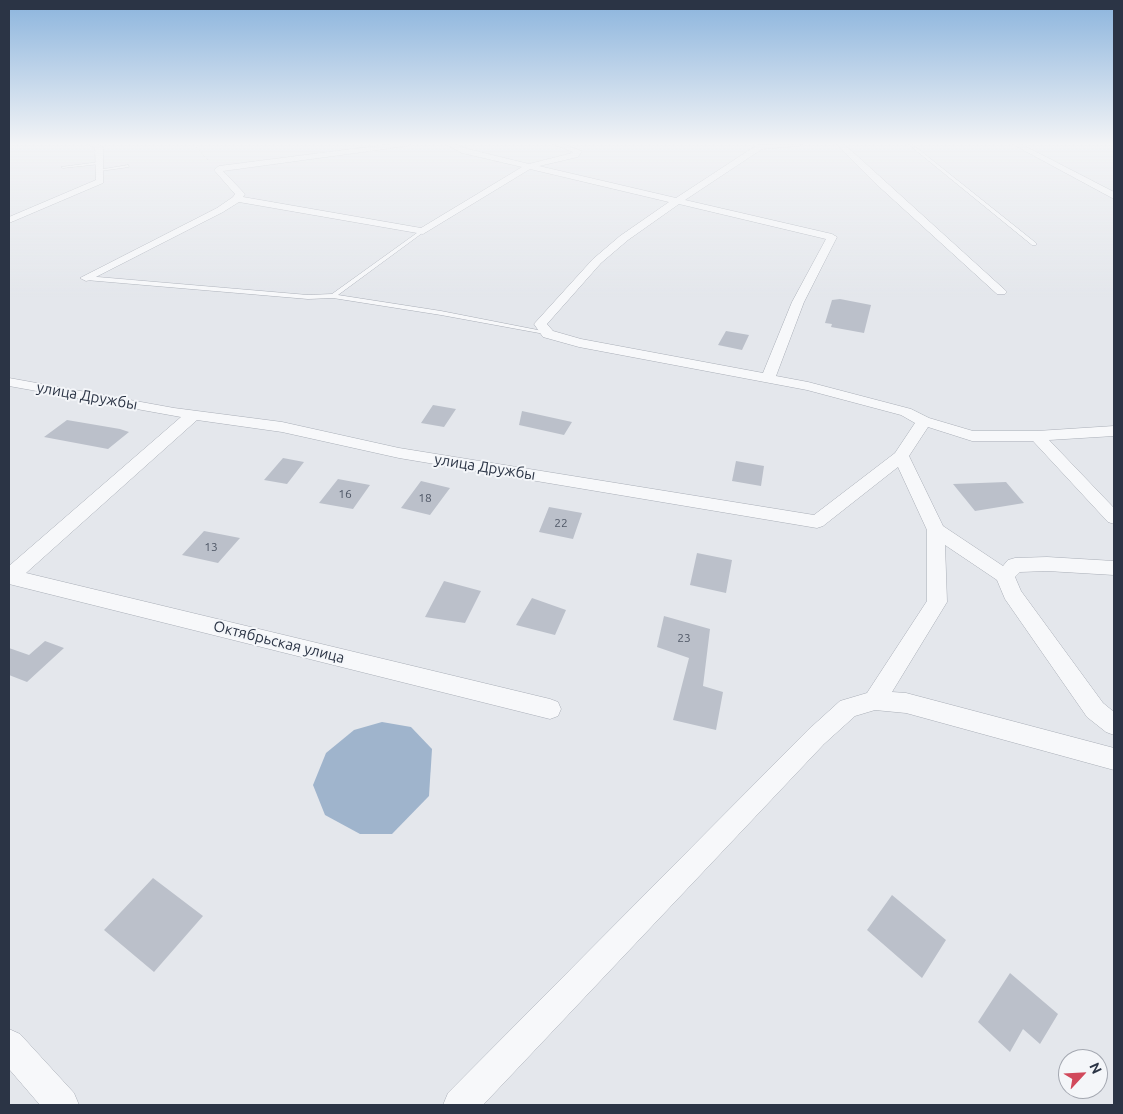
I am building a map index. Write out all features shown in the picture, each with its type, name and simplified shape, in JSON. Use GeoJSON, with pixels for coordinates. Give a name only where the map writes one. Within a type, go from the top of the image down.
{"type":"FeatureCollection","features":[{"type":"Feature","properties":{"kind":"street"},"geometry":{"type":"LineString","coordinates":[[9,220],[65,196]]}},
{"type":"Feature","properties":{"kind":"street"},"geometry":{"type":"LineString","coordinates":[[86,278],[220,210],[238,199],[239,196]]}},
{"type":"Feature","properties":{"kind":"street"},"geometry":{"type":"LineString","coordinates":[[238,199],[423,231],[480,196]]}},
{"type":"Feature","properties":{"kind":"street"},"geometry":{"type":"LineString","coordinates":[[656,196],[832,237],[798,302],[768,378]]}},
{"type":"Feature","properties":{"kind":"street"},"geometry":{"type":"LineString","coordinates":[[685,196],[624,238],[597,261],[540,324],[548,334],[579,343],[808,386],[906,412],[924,421],[972,436],[1037,436],[1114,431]]}},
{"type":"Feature","properties":{"kind":"street"},"geometry":{"type":"LineString","coordinates":[[897,196],[1001,292]]}},
{"type":"Feature","properties":{"kind":"street","name":"улица Дружбы"},"geometry":{"type":"LineString","coordinates":[[9,382],[192,415],[282,427],[399,453],[817,522],[901,456],[924,421]]}},
{"type":"Feature","properties":{"kind":"street"},"geometry":{"type":"LineString","coordinates":[[9,576],[192,415]]}},
{"type":"Feature","properties":{"kind":"street"},"geometry":{"type":"LineString","coordinates":[[1037,436],[1114,518]]}},
{"type":"Feature","properties":{"kind":"street"},"geometry":{"type":"LineString","coordinates":[[875,700],[937,602],[936,530],[901,456]]}},
{"type":"Feature","properties":{"kind":"street"},"geometry":{"type":"LineString","coordinates":[[936,530],[1005,576],[1012,594],[1095,710],[1114,724]]}},
{"type":"Feature","properties":{"kind":"street"},"geometry":{"type":"LineString","coordinates":[[1005,576],[1014,566],[1048,564],[1114,568]]}},
{"type":"Feature","properties":{"kind":"street","name":"Октябрьская улица"},"geometry":{"type":"LineString","coordinates":[[9,576],[550,709]]}},
{"type":"Feature","properties":{"kind":"street"},"geometry":{"type":"LineString","coordinates":[[460,1105],[816,737],[848,708],[875,700],[906,703],[1114,759]]}},
{"type":"Feature","properties":{"kind":"street"},"geometry":{"type":"LineString","coordinates":[[9,1045],[62,1105]]}},
{"type":"Feature","properties":{"kind":"lane"},"geometry":{"type":"LineString","coordinates":[[974,196],[1034,244]]}},
{"type":"Feature","properties":{"kind":"lane"},"geometry":{"type":"LineString","coordinates":[[333,296],[423,231]]}},
{"type":"Feature","properties":{"kind":"lane"},"geometry":{"type":"LineString","coordinates":[[86,278],[308,297],[333,296],[440,313],[548,334]]}},
{"type":"Feature","properties":{"kind":"water"},"geometry":{"type":"Polygon","coordinates":[[[382,722],[411,727],[432,749],[429,796],[392,834],[360,834],[325,815],[313,785],[326,753],[354,730],[382,722]]]}},
{"type":"Feature","properties":{"kind":"building"},"geometry":{"type":"Polygon","coordinates":[[[840,299],[871,305],[864,333],[831,327],[832,324],[825,323],[832,300],[840,299]]]}},
{"type":"Feature","properties":{"kind":"building"},"geometry":{"type":"Polygon","coordinates":[[[726,331],[749,335],[742,350],[718,345],[726,331]]]}},
{"type":"Feature","properties":{"kind":"building"},"geometry":{"type":"Polygon","coordinates":[[[433,405],[456,409],[444,427],[421,423],[433,405]]]}},
{"type":"Feature","properties":{"kind":"building"},"geometry":{"type":"Polygon","coordinates":[[[522,411],[572,422],[564,435],[519,425],[522,411]]]}},
{"type":"Feature","properties":{"kind":"building"},"geometry":{"type":"Polygon","coordinates":[[[67,420],[129,432],[108,449],[44,437],[67,420]]]}},
{"type":"Feature","properties":{"kind":"building"},"geometry":{"type":"Polygon","coordinates":[[[283,458],[304,462],[287,484],[264,480],[283,458]]]}},
{"type":"Feature","properties":{"kind":"building"},"geometry":{"type":"Polygon","coordinates":[[[736,461],[764,466],[761,486],[732,481],[736,461]]]}},
{"type":"Feature","properties":{"kind":"building"},"geometry":{"type":"Polygon","coordinates":[[[338,479],[370,485],[353,509],[319,503],[338,479]]]}},
{"type":"Feature","properties":{"kind":"building"},"geometry":{"type":"Polygon","coordinates":[[[421,481],[450,488],[430,515],[401,508],[421,481]]]}},
{"type":"Feature","properties":{"kind":"building"},"geometry":{"type":"Polygon","coordinates":[[[1006,482],[1024,503],[975,511],[953,484],[1006,482]]]}},
{"type":"Feature","properties":{"kind":"building"},"geometry":{"type":"Polygon","coordinates":[[[549,507],[582,513],[573,539],[539,532],[549,507]]]}},
{"type":"Feature","properties":{"kind":"building"},"geometry":{"type":"Polygon","coordinates":[[[204,531],[240,538],[218,563],[182,555],[204,531]]]}},
{"type":"Feature","properties":{"kind":"building"},"geometry":{"type":"Polygon","coordinates":[[[697,553],[732,560],[726,593],[690,585],[697,553]]]}},
{"type":"Feature","properties":{"kind":"building"},"geometry":{"type":"Polygon","coordinates":[[[444,581],[481,591],[465,623],[425,617],[444,581]]]}},
{"type":"Feature","properties":{"kind":"building"},"geometry":{"type":"Polygon","coordinates":[[[532,598],[566,610],[555,635],[516,625],[532,598]]]}},
{"type":"Feature","properties":{"kind":"building"},"geometry":{"type":"Polygon","coordinates":[[[664,616],[710,629],[703,686],[723,692],[716,730],[673,720],[689,658],[657,647],[664,616]]]}},
{"type":"Feature","properties":{"kind":"building"},"geometry":{"type":"Polygon","coordinates":[[[45,641],[64,648],[27,682],[9,675],[9,648],[29,655],[45,641]]]}},
{"type":"Feature","properties":{"kind":"building"},"geometry":{"type":"Polygon","coordinates":[[[153,878],[203,916],[154,972],[104,930],[153,878]]]}},
{"type":"Feature","properties":{"kind":"building"},"geometry":{"type":"Polygon","coordinates":[[[892,895],[946,940],[922,978],[867,930],[892,895]]]}},
{"type":"Feature","properties":{"kind":"building"},"geometry":{"type":"Polygon","coordinates":[[[1010,973],[1058,1014],[1040,1044],[1023,1029],[1010,1052],[978,1022],[1010,973]]]}}]}
